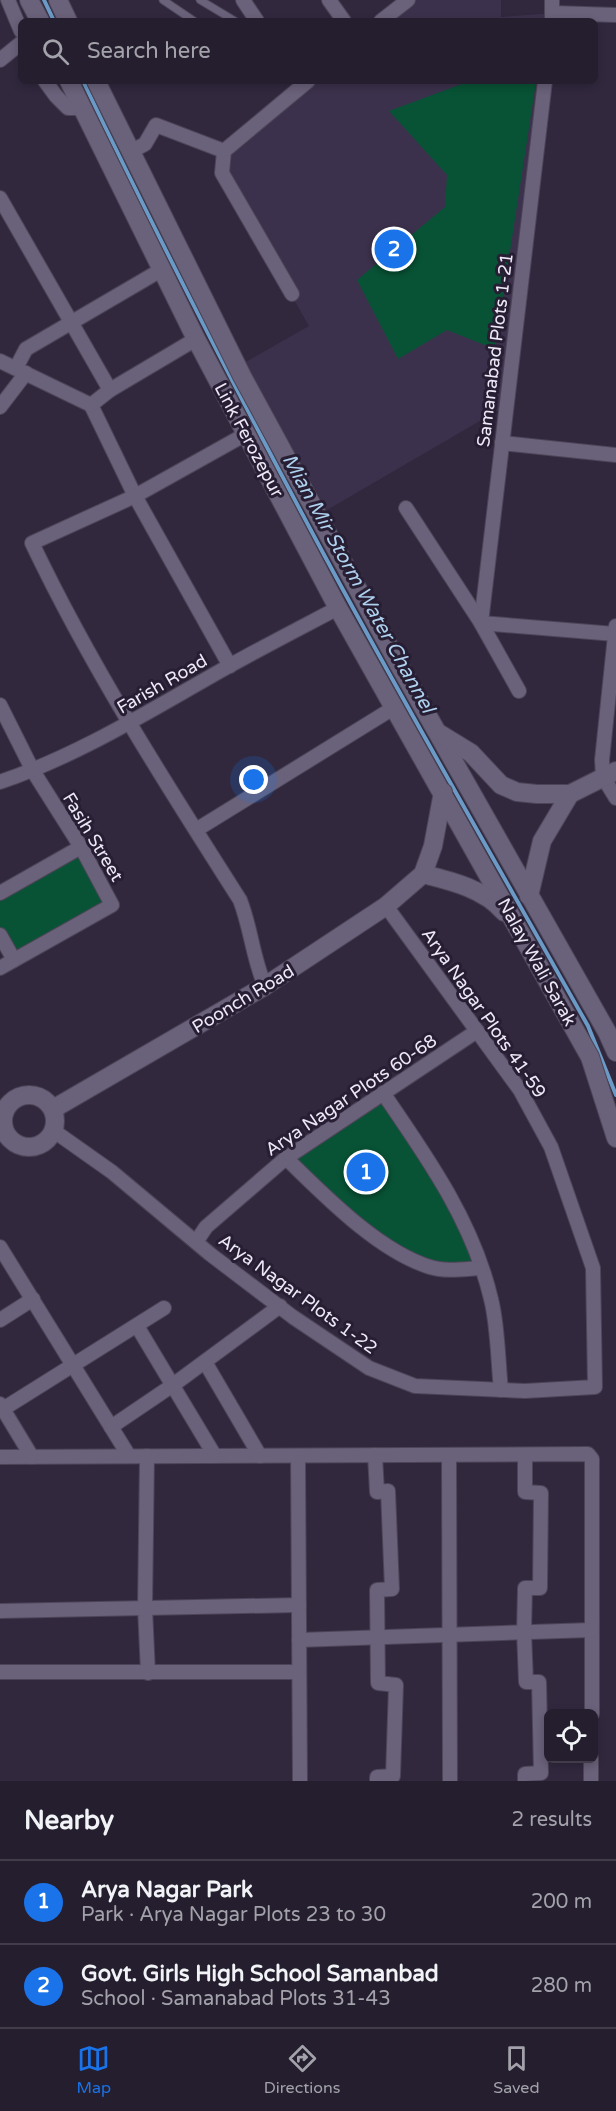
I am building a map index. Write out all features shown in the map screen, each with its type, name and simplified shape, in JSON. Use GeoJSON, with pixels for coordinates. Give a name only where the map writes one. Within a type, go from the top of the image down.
{"type":"FeatureCollection","features":[{"type":"Feature","properties":{"kind":"main road"},"geometry":{"type":"LineString","coordinates":[[29,0],[38,18]]}},
{"type":"Feature","properties":{"kind":"main road"},"geometry":{"type":"LineString","coordinates":[[58,0],[67,18]]}},
{"type":"Feature","properties":{"kind":"main road","name":"Link Ferozepur"},"geometry":{"type":"LineString","coordinates":[[70,84],[199,346],[338,608],[443,792]]}},
{"type":"Feature","properties":{"kind":"main road","name":"Link Ferozepur"},"geometry":{"type":"LineString","coordinates":[[97,84],[225,343],[436,731]]}},
{"type":"Feature","properties":{"kind":"main road"},"geometry":{"type":"LineString","coordinates":[[199,346],[225,343]]}},
{"type":"Feature","properties":{"kind":"main road"},"geometry":{"type":"LineString","coordinates":[[436,731],[471,753],[501,785],[517,792],[570,794],[610,774]]}},
{"type":"Feature","properties":{"kind":"main road","name":"Nalay Wali Sarak"},"geometry":{"type":"LineString","coordinates":[[436,731],[616,1052]]}},
{"type":"Feature","properties":{"kind":"main road","name":"Nalay Wali Sarak"},"geometry":{"type":"LineString","coordinates":[[443,792],[590,1057],[616,1138]]}},
{"type":"Feature","properties":{"kind":"main road","name":"Poonch Road"},"geometry":{"type":"LineString","coordinates":[[53,1109],[265,987],[386,906],[423,874],[433,846],[443,792]]}},
{"type":"Feature","properties":{"kind":"main road"},"geometry":{"type":"LineString","coordinates":[[530,896],[542,841],[570,794]]}},
{"type":"Feature","properties":{"kind":"main road"},"geometry":{"type":"LineString","coordinates":[[423,874],[450,880],[475,891],[499,905],[515,925]]}},
{"type":"Feature","properties":{"kind":"main road"},"geometry":{"type":"LineString","coordinates":[[38,1096],[53,1109],[54,1131],[43,1144],[35,1147],[18,1145],[3,1135],[2,1112],[18,1097],[38,1096]]}},
{"type":"Feature","properties":{"kind":"street"},"geometry":{"type":"LineString","coordinates":[[8,0],[18,25]]}},
{"type":"Feature","properties":{"kind":"street"},"geometry":{"type":"LineString","coordinates":[[243,0],[255,18]]}},
{"type":"Feature","properties":{"kind":"street"},"geometry":{"type":"LineString","coordinates":[[329,0],[342,18]]}},
{"type":"Feature","properties":{"kind":"street"},"geometry":{"type":"LineString","coordinates":[[385,18],[408,0]]}},
{"type":"Feature","properties":{"kind":"street"},"geometry":{"type":"LineString","coordinates":[[552,11],[616,15]]}},
{"type":"Feature","properties":{"kind":"street"},"geometry":{"type":"LineString","coordinates":[[0,60],[18,45]]}},
{"type":"Feature","properties":{"kind":"street"},"geometry":{"type":"LineString","coordinates":[[47,84],[68,108],[82,108]]}},
{"type":"Feature","properties":{"kind":"street"},"geometry":{"type":"LineString","coordinates":[[292,294],[222,173],[224,151],[304,84]]}},
{"type":"Feature","properties":{"kind":"street","name":"Samanabad Plots 1-21"},"geometry":{"type":"LineString","coordinates":[[482,623],[545,84]]}},
{"type":"Feature","properties":{"kind":"street"},"geometry":{"type":"LineString","coordinates":[[130,152],[145,144],[156,124],[224,151]]}},
{"type":"Feature","properties":{"kind":"street"},"geometry":{"type":"LineString","coordinates":[[0,198],[111,390]]}},
{"type":"Feature","properties":{"kind":"street"},"geometry":{"type":"LineString","coordinates":[[0,407],[21,371],[26,349],[161,270]]}},
{"type":"Feature","properties":{"kind":"street"},"geometry":{"type":"LineString","coordinates":[[91,405],[111,390],[199,346]]}},
{"type":"Feature","properties":{"kind":"street"},"geometry":{"type":"LineString","coordinates":[[0,361],[91,405],[135,496],[230,666]]}},
{"type":"Feature","properties":{"kind":"street"},"geometry":{"type":"LineString","coordinates":[[246,434],[135,496],[32,543],[52,586],[130,723],[240,900],[265,987]]}},
{"type":"Feature","properties":{"kind":"street"},"geometry":{"type":"LineString","coordinates":[[502,443],[616,455]]}},
{"type":"Feature","properties":{"kind":"street"},"geometry":{"type":"LineString","coordinates":[[406,508],[482,623],[519,691]]}},
{"type":"Feature","properties":{"kind":"street","name":"Farish Road"},"geometry":{"type":"LineString","coordinates":[[0,782],[33,771],[130,723],[338,608]]}},
{"type":"Feature","properties":{"kind":"street"},"geometry":{"type":"LineString","coordinates":[[482,623],[616,630],[602,760],[610,774],[616,798]]}},
{"type":"Feature","properties":{"kind":"street","name":"Fasih Street"},"geometry":{"type":"LineString","coordinates":[[0,705],[33,771],[81,848],[112,905],[0,968]]}},
{"type":"Feature","properties":{"kind":"street"},"geometry":{"type":"LineString","coordinates":[[196,830],[395,707]]}},
{"type":"Feature","properties":{"kind":"street"},"geometry":{"type":"LineString","coordinates":[[0,893],[81,848]]}},
{"type":"Feature","properties":{"kind":"street","name":"Arya Nagar Plots 41-59"},"geometry":{"type":"LineString","coordinates":[[386,906],[520,1090],[551,1148],[593,1268],[596,1387]]}},
{"type":"Feature","properties":{"kind":"street"},"geometry":{"type":"LineString","coordinates":[[0,935],[14,960]]}},
{"type":"Feature","properties":{"kind":"street","name":"Arya Nagar Plots 60-68"},"geometry":{"type":"LineString","coordinates":[[196,1242],[206,1227],[286,1158],[477,1031]]}},
{"type":"Feature","properties":{"kind":"street"},"geometry":{"type":"LineString","coordinates":[[383,1093],[430,1160],[463,1220],[491,1300],[501,1390]]}},
{"type":"Feature","properties":{"kind":"street","name":"Arya Nagar Plots 1-22"},"geometry":{"type":"LineString","coordinates":[[54,1131],[112,1172],[196,1242],[280,1306],[369,1368],[415,1386],[525,1391],[596,1387]]}},
{"type":"Feature","properties":{"kind":"street"},"geometry":{"type":"LineString","coordinates":[[286,1158],[325,1196],[352,1218],[382,1242],[410,1259],[431,1267],[451,1270],[481,1268]]}},
{"type":"Feature","properties":{"kind":"street"},"geometry":{"type":"LineString","coordinates":[[0,1247],[129,1456]]}},
{"type":"Feature","properties":{"kind":"street"},"geometry":{"type":"LineString","coordinates":[[0,1320],[33,1299]]}},
{"type":"Feature","properties":{"kind":"street"},"geometry":{"type":"LineString","coordinates":[[111,1427],[173,1385],[280,1306]]}},
{"type":"Feature","properties":{"kind":"street"},"geometry":{"type":"LineString","coordinates":[[32,1456],[2,1407],[73,1366],[164,1308]]}},
{"type":"Feature","properties":{"kind":"street"},"geometry":{"type":"LineString","coordinates":[[136,1326],[215,1456]]}},
{"type":"Feature","properties":{"kind":"street"},"geometry":{"type":"LineString","coordinates":[[205,1362],[260,1456]]}},
{"type":"Feature","properties":{"kind":"street"},"geometry":{"type":"LineString","coordinates":[[0,1457],[588,1454],[592,1459],[592,1709]]}},
{"type":"Feature","properties":{"kind":"street"},"geometry":{"type":"LineString","coordinates":[[375,1455],[377,1492],[388,1491],[392,1589],[377,1590],[378,1683],[396,1685],[393,1776],[376,1777],[376,1781]]}},
{"type":"Feature","properties":{"kind":"street"},"geometry":{"type":"LineString","coordinates":[[449,1455],[450,1781]]}},
{"type":"Feature","properties":{"kind":"street"},"geometry":{"type":"LineString","coordinates":[[525,1455],[525,1492],[541,1493],[540,1588],[525,1588],[524,1632],[526,1682],[540,1682],[541,1773],[525,1774],[525,1781]]}},
{"type":"Feature","properties":{"kind":"street"},"geometry":{"type":"LineString","coordinates":[[147,1456],[148,1673]]}},
{"type":"Feature","properties":{"kind":"street"},"geometry":{"type":"LineString","coordinates":[[298,1456],[300,1781]]}},
{"type":"Feature","properties":{"kind":"street"},"geometry":{"type":"LineString","coordinates":[[0,1611],[299,1605]]}},
{"type":"Feature","properties":{"kind":"street"},"geometry":{"type":"LineString","coordinates":[[299,1640],[592,1630]]}},
{"type":"Feature","properties":{"kind":"street"},"geometry":{"type":"LineString","coordinates":[[0,1672],[299,1672]]}},
{"type":"Feature","properties":{"kind":"street"},"geometry":{"type":"LineString","coordinates":[[591,1763],[591,1781]]}},
{"type":"Feature","properties":{"kind":"lane"},"geometry":{"type":"LineString","coordinates":[[163,0],[190,18]]}},
{"type":"Feature","properties":{"kind":"lane"},"geometry":{"type":"LineString","coordinates":[[200,0],[231,18]]}},
{"type":"Feature","properties":{"kind":"shaded area"},"geometry":{"type":"Polygon","coordinates":[[[408,0],[501,0],[501,17],[553,13],[552,18],[385,18],[408,0]]]}},
{"type":"Feature","properties":{"kind":"shaded area"},"geometry":{"type":"Polygon","coordinates":[[[301,84],[544,84],[502,408],[327,510],[244,363],[309,326],[222,173],[222,147],[301,84]]]}},
{"type":"Feature","properties":{"kind":"green space"},"geometry":{"type":"Polygon","coordinates":[[[462,84],[536,84],[495,349],[447,330],[398,359],[357,280],[445,207],[447,175],[389,111],[462,84]]]}},
{"type":"Feature","properties":{"kind":"green space"},"geometry":{"type":"Polygon","coordinates":[[[81,847],[112,905],[14,960],[0,935],[0,893],[81,847]]]}},
{"type":"Feature","properties":{"kind":"green space"},"geometry":{"type":"Polygon","coordinates":[[[386,1084],[479,1267],[432,1264],[379,1236],[284,1157],[386,1084]]]}},
{"type":"Feature","properties":{"kind":"waterway","name":"Mian Mir Storm Water Channel"},"geometry":{"type":"LineString","coordinates":[[44,0],[53,18]]}},
{"type":"Feature","properties":{"kind":"waterway","name":"Mian Mir Storm Water Channel"},"geometry":{"type":"LineString","coordinates":[[84,84],[260,435],[387,670],[588,1026],[616,1095]]}},
{"type":"Feature","properties":{"kind":"place","name":"Govt. Girls High School Samanbad"},"geometry":{"type":"Point","coordinates":[394,249]}},
{"type":"Feature","properties":{"kind":"place","name":"Arya Nagar Park"},"geometry":{"type":"Point","coordinates":[366,1172]}}]}
